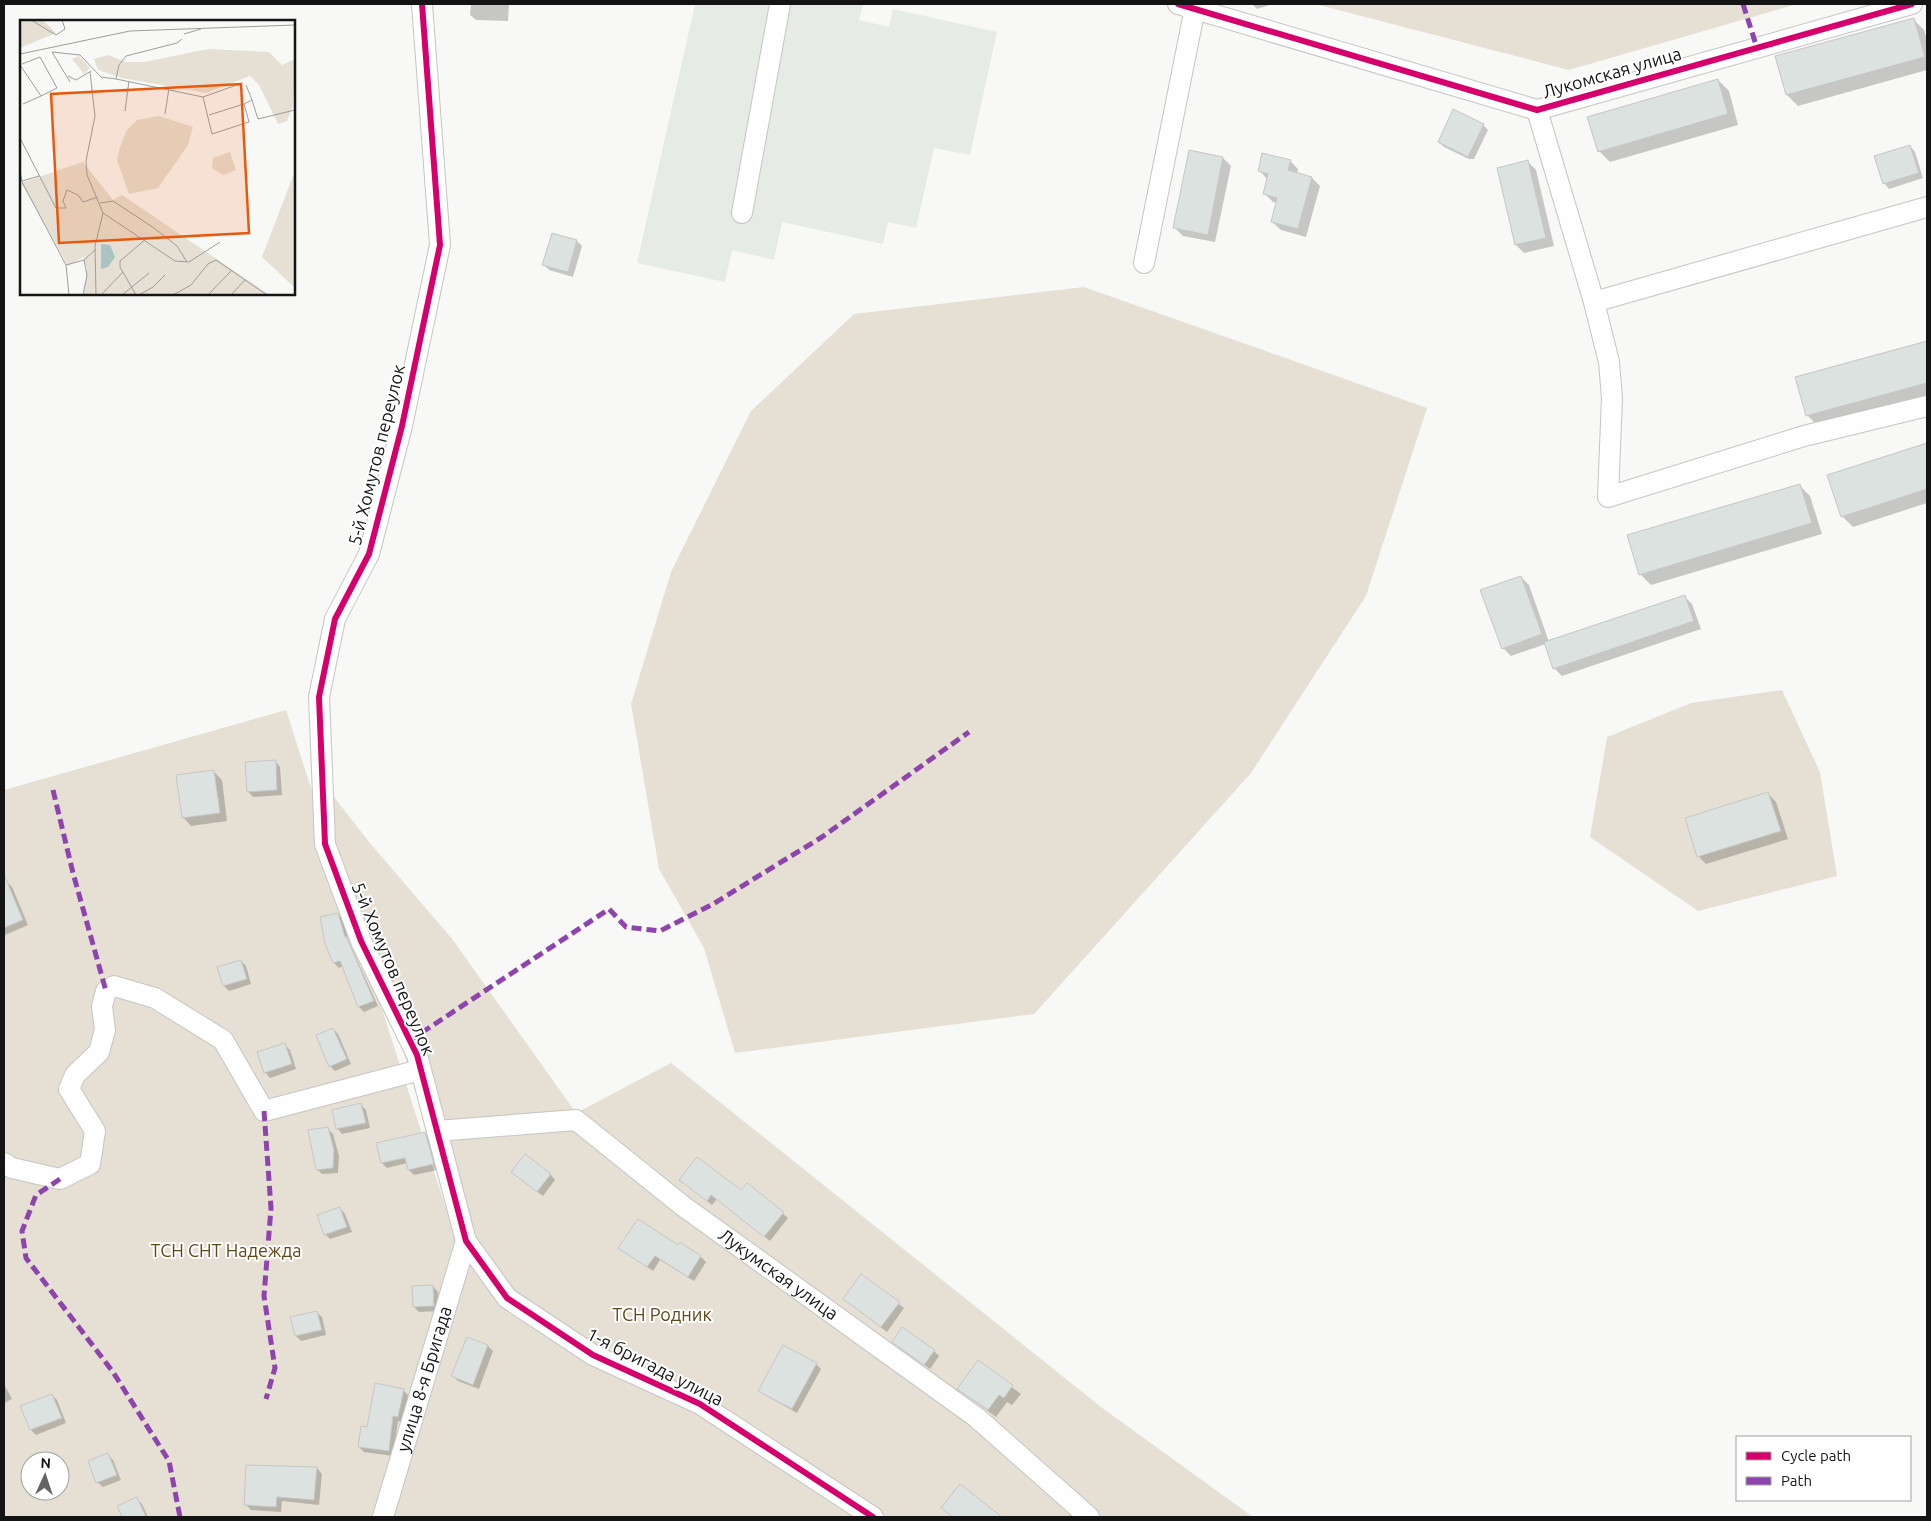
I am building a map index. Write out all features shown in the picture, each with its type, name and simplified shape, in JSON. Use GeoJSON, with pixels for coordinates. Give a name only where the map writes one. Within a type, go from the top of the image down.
{"type":"FeatureCollection","features":[{"type":"Feature","properties":{"kind":"street","name":"5-й Хомутов переулок"},"geometry":{"type":"LineString","coordinates":[[422,4],[440,245],[402,426],[369,554],[335,619],[319,697],[325,844],[361,941],[417,1055],[466,1241]]}},
{"type":"Feature","properties":{"kind":"street"},"geometry":{"type":"LineString","coordinates":[[742,213],[780,4]]}},
{"type":"Feature","properties":{"kind":"street","name":"Лукомская улица"},"geometry":{"type":"LineString","coordinates":[[1186,6],[1537,110],[1912,4]]}},
{"type":"Feature","properties":{"kind":"street"},"geometry":{"type":"LineString","coordinates":[[1144,263],[1186,6]]}},
{"type":"Feature","properties":{"kind":"street"},"geometry":{"type":"LineString","coordinates":[[1537,110],[1594,302],[1609,362],[1612,398],[1608,497],[1804,436],[1927,406]]}},
{"type":"Feature","properties":{"kind":"street"},"geometry":{"type":"LineString","coordinates":[[1594,302],[1927,207]]}},
{"type":"Feature","properties":{"kind":"street"},"geometry":{"type":"LineString","coordinates":[[4,1163],[12,1168],[60,1179],[90,1164],[95,1131],[69,1089],[75,1075],[99,1052],[105,1030],[102,1006],[106,991],[114,986],[155,998],[223,1040],[264,1111],[420,1070]]}},
{"type":"Feature","properties":{"kind":"street","name":"Лукумская улица"},"geometry":{"type":"LineString","coordinates":[[437,1131],[576,1120],[683,1206],[976,1417],[1088,1517]]}},
{"type":"Feature","properties":{"kind":"street","name":"улица 8-я Бригада"},"geometry":{"type":"LineString","coordinates":[[383,1517],[466,1241]]}},
{"type":"Feature","properties":{"kind":"street","name":"1-я бригада улица"},"geometry":{"type":"LineString","coordinates":[[466,1241],[507,1298],[593,1355],[700,1404],[873,1517]]}},
{"type":"Feature","properties":{"kind":"shaded area"},"geometry":{"type":"Polygon","coordinates":[[[695,4],[863,4],[859,20],[889,27],[893,9],[997,32],[970,155],[934,148],[916,228],[888,222],[883,244],[782,222],[774,260],[732,250],[725,282],[637,263],[695,4]]]}},
{"type":"Feature","properties":{"kind":"green space"},"geometry":{"type":"Polygon","coordinates":[[[1315,4],[1797,4],[1569,70],[1315,4]]]}},
{"type":"Feature","properties":{"kind":"green space"},"geometry":{"type":"Polygon","coordinates":[[[1084,287],[1427,408],[1366,596],[1251,773],[1034,1014],[735,1053],[704,948],[659,869],[631,704],[671,572],[751,411],[854,314],[1084,287]]]}},
{"type":"Feature","properties":{"kind":"green space"},"geometry":{"type":"Polygon","coordinates":[[[1782,690],[1820,772],[1837,876],[1698,911],[1590,837],[1607,737],[1691,703],[1782,690]]]}},
{"type":"Feature","properties":{"kind":"green space","name":"ТСН СНТ Надежда"},"geometry":{"type":"Polygon","coordinates":[[[286,710],[458,1246],[381,1517],[4,1517],[4,790],[286,710]]]}},
{"type":"Feature","properties":{"kind":"green space","name":"ТСН Родник"},"geometry":{"type":"Polygon","coordinates":[[[312,769],[370,843],[453,940],[576,1113],[671,1063],[1101,1407],[1253,1517],[391,1517],[466,1260],[429,1131],[312,769]]]}},
{"type":"Feature","properties":{"kind":"building"},"geometry":{"type":"Polygon","coordinates":[[[1914,18],[1925,57],[1786,95],[1775,56],[1914,18]]]}},
{"type":"Feature","properties":{"kind":"building"},"geometry":{"type":"Polygon","coordinates":[[[1718,79],[1728,114],[1598,152],[1587,117],[1718,79]]]}},
{"type":"Feature","properties":{"kind":"building"},"geometry":{"type":"Polygon","coordinates":[[[1453,109],[1484,124],[1468,157],[1438,142],[1453,109]]]}},
{"type":"Feature","properties":{"kind":"building"},"geometry":{"type":"Polygon","coordinates":[[[1910,145],[1919,173],[1883,184],[1874,156],[1910,145]]]}},
{"type":"Feature","properties":{"kind":"building"},"geometry":{"type":"Polygon","coordinates":[[[1189,150],[1223,157],[1208,235],[1173,228],[1189,150]]]}},
{"type":"Feature","properties":{"kind":"building"},"geometry":{"type":"Polygon","coordinates":[[[1262,153],[1291,160],[1288,170],[1312,177],[1298,229],[1271,222],[1277,198],[1263,194],[1268,174],[1258,171],[1262,153]]]}},
{"type":"Feature","properties":{"kind":"building"},"geometry":{"type":"Polygon","coordinates":[[[1528,160],[1546,238],[1515,245],[1497,168],[1528,160]]]}},
{"type":"Feature","properties":{"kind":"building"},"geometry":{"type":"Polygon","coordinates":[[[552,233],[577,240],[568,272],[542,265],[552,233]]]}},
{"type":"Feature","properties":{"kind":"building"},"geometry":{"type":"Polygon","coordinates":[[[1927,341],[1927,383],[1806,416],[1795,377],[1927,341]]]}},
{"type":"Feature","properties":{"kind":"building"},"geometry":{"type":"Polygon","coordinates":[[[1927,443],[1927,489],[1841,517],[1827,475],[1927,443]]]}},
{"type":"Feature","properties":{"kind":"building"},"geometry":{"type":"Polygon","coordinates":[[[1800,484],[1812,523],[1639,575],[1627,535],[1800,484]]]}},
{"type":"Feature","properties":{"kind":"building"},"geometry":{"type":"Polygon","coordinates":[[[1521,576],[1542,634],[1502,649],[1480,590],[1521,576]]]}},
{"type":"Feature","properties":{"kind":"building"},"geometry":{"type":"Polygon","coordinates":[[[1685,595],[1694,621],[1553,669],[1544,642],[1685,595]]]}},
{"type":"Feature","properties":{"kind":"building"},"geometry":{"type":"Polygon","coordinates":[[[276,760],[277,790],[247,792],[245,762],[276,760]]]}},
{"type":"Feature","properties":{"kind":"building"},"geometry":{"type":"Polygon","coordinates":[[[214,770],[220,813],[182,818],[176,775],[214,770]]]}},
{"type":"Feature","properties":{"kind":"building"},"geometry":{"type":"Polygon","coordinates":[[[1768,792],[1781,831],[1697,857],[1685,818],[1768,792]]]}},
{"type":"Feature","properties":{"kind":"building"},"geometry":{"type":"Polygon","coordinates":[[[4,874],[23,920],[4,928],[4,874]]]}},
{"type":"Feature","properties":{"kind":"building"},"geometry":{"type":"Polygon","coordinates":[[[338,913],[345,937],[374,1001],[358,1007],[340,961],[333,963],[325,944],[320,917],[338,913]]]}},
{"type":"Feature","properties":{"kind":"building"},"geometry":{"type":"Polygon","coordinates":[[[241,960],[247,979],[223,986],[217,967],[241,960]]]}},
{"type":"Feature","properties":{"kind":"building"},"geometry":{"type":"Polygon","coordinates":[[[333,1028],[347,1059],[329,1067],[316,1035],[333,1028]]]}},
{"type":"Feature","properties":{"kind":"building"},"geometry":{"type":"Polygon","coordinates":[[[285,1043],[292,1064],[264,1073],[257,1052],[285,1043]]]}},
{"type":"Feature","properties":{"kind":"building"},"geometry":{"type":"Polygon","coordinates":[[[361,1103],[366,1123],[336,1129],[332,1110],[361,1103]]]}},
{"type":"Feature","properties":{"kind":"building"},"geometry":{"type":"Polygon","coordinates":[[[328,1127],[334,1150],[333,1168],[316,1170],[308,1130],[328,1127]]]}},
{"type":"Feature","properties":{"kind":"building"},"geometry":{"type":"Polygon","coordinates":[[[425,1132],[434,1164],[408,1170],[405,1158],[381,1163],[376,1143],[425,1132]]]}},
{"type":"Feature","properties":{"kind":"building"},"geometry":{"type":"Polygon","coordinates":[[[525,1154],[551,1174],[537,1192],[511,1172],[525,1154]]]}},
{"type":"Feature","properties":{"kind":"building"},"geometry":{"type":"Polygon","coordinates":[[[697,1157],[741,1190],[747,1183],[784,1212],[764,1237],[711,1195],[707,1201],[679,1180],[697,1157]]]}},
{"type":"Feature","properties":{"kind":"building"},"geometry":{"type":"Polygon","coordinates":[[[340,1207],[347,1227],[324,1235],[317,1215],[340,1207]]]}},
{"type":"Feature","properties":{"kind":"building"},"geometry":{"type":"Polygon","coordinates":[[[638,1219],[678,1245],[680,1242],[701,1256],[688,1277],[655,1256],[647,1267],[618,1248],[638,1219]]]}},
{"type":"Feature","properties":{"kind":"building"},"geometry":{"type":"Polygon","coordinates":[[[861,1274],[900,1302],[881,1327],[843,1299],[861,1274]]]}},
{"type":"Feature","properties":{"kind":"building"},"geometry":{"type":"Polygon","coordinates":[[[433,1285],[434,1306],[413,1307],[412,1286],[433,1285]]]}},
{"type":"Feature","properties":{"kind":"building"},"geometry":{"type":"Polygon","coordinates":[[[317,1311],[322,1330],[295,1336],[290,1317],[317,1311]]]}},
{"type":"Feature","properties":{"kind":"building"},"geometry":{"type":"Polygon","coordinates":[[[902,1327],[935,1350],[924,1365],[892,1342],[902,1327]]]}},
{"type":"Feature","properties":{"kind":"building"},"geometry":{"type":"Polygon","coordinates":[[[467,1337],[488,1345],[473,1385],[451,1376],[467,1337]]]}},
{"type":"Feature","properties":{"kind":"building"},"geometry":{"type":"Polygon","coordinates":[[[783,1345],[817,1363],[792,1409],[758,1391],[783,1345]]]}},
{"type":"Feature","properties":{"kind":"building"},"geometry":{"type":"Polygon","coordinates":[[[978,1360],[1013,1385],[1004,1398],[999,1395],[988,1410],[957,1389],[978,1360]]]}},
{"type":"Feature","properties":{"kind":"building"},"geometry":{"type":"Polygon","coordinates":[[[375,1383],[404,1389],[398,1417],[393,1416],[389,1451],[358,1447],[361,1426],[367,1427],[375,1383]]]}},
{"type":"Feature","properties":{"kind":"building"},"geometry":{"type":"Polygon","coordinates":[[[52,1394],[62,1418],[30,1430],[20,1406],[52,1394]]]}},
{"type":"Feature","properties":{"kind":"building"},"geometry":{"type":"Polygon","coordinates":[[[108,1453],[117,1475],[96,1483],[88,1461],[108,1453]]]}},
{"type":"Feature","properties":{"kind":"building"},"geometry":{"type":"Polygon","coordinates":[[[246,1465],[317,1467],[314,1500],[277,1497],[276,1507],[244,1505],[246,1465]]]}},
{"type":"Feature","properties":{"kind":"building"},"geometry":{"type":"Polygon","coordinates":[[[960,1484],[1002,1517],[953,1517],[941,1508],[960,1484]]]}},
{"type":"Feature","properties":{"kind":"building"},"geometry":{"type":"Polygon","coordinates":[[[137,1497],[146,1517],[122,1517],[117,1506],[137,1497]]]}},
{"type":"Feature","properties":{"kind":"marked path"},"geometry":{"type":"LineString","coordinates":[[1743,4],[1757,48]]}},
{"type":"Feature","properties":{"kind":"marked path"},"geometry":{"type":"LineString","coordinates":[[409,1041],[609,909],[626,927],[660,931],[713,904],[822,837],[969,732]]}},
{"type":"Feature","properties":{"kind":"marked path"},"geometry":{"type":"LineString","coordinates":[[53,790],[73,873],[106,991]]}},
{"type":"Feature","properties":{"kind":"marked path"},"geometry":{"type":"LineString","coordinates":[[264,1111],[271,1208],[264,1296],[275,1368],[266,1399]]}},
{"type":"Feature","properties":{"kind":"marked path"},"geometry":{"type":"LineString","coordinates":[[60,1179],[36,1195],[22,1231],[26,1258],[113,1372],[169,1461],[180,1517]]}},
{"type":"Feature","properties":{"kind":"cycle path"},"geometry":{"type":"LineString","coordinates":[[422,4],[440,245],[402,426],[369,554],[335,619],[319,697],[325,844],[361,941],[417,1055],[466,1241],[507,1298],[593,1355],[700,1404],[873,1517]]}},
{"type":"Feature","properties":{"kind":"cycle path"},"geometry":{"type":"LineString","coordinates":[[1178,4],[1537,110],[1912,4]]}}]}
